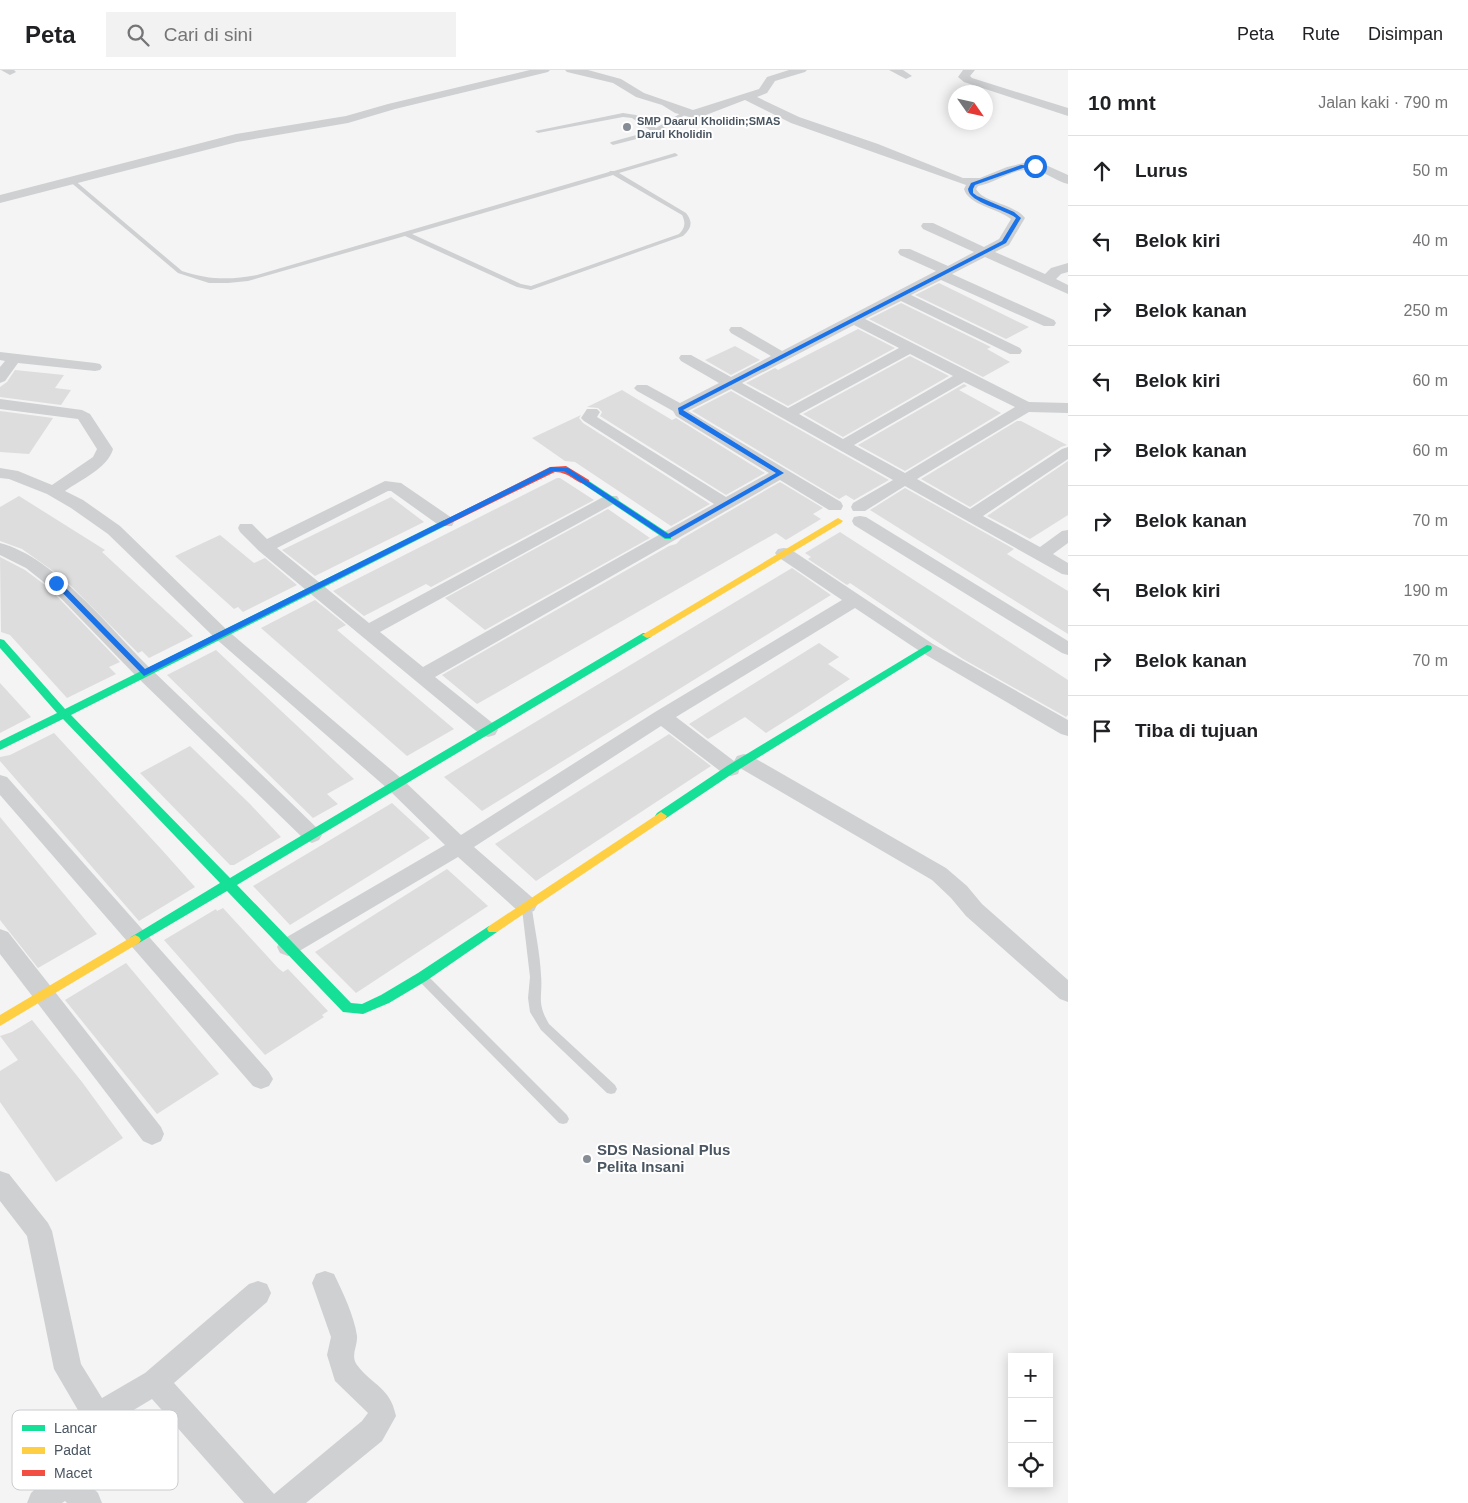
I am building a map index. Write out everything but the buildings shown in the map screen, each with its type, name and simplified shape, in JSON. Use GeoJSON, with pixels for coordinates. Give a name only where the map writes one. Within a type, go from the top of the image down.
{"type":"FeatureCollection","features":[{"type":"Feature","properties":{"kind":"street"},"geometry":{"type":"LineString","coordinates":[[0,199],[245,136],[348,119],[392,106],[544,70]]}},
{"type":"Feature","properties":{"kind":"street"},"geometry":{"type":"LineString","coordinates":[[571,70],[617,81],[640,95],[666,103],[685,113],[702,113],[724,103],[763,91],[771,79],[801,70]]}},
{"type":"Feature","properties":{"kind":"street"},"geometry":{"type":"LineString","coordinates":[[895,70],[906,76]]}},
{"type":"Feature","properties":{"kind":"street"},"geometry":{"type":"LineString","coordinates":[[969,70],[964,77],[968,80],[1068,112]]}},
{"type":"Feature","properties":{"kind":"street"},"geometry":{"type":"LineString","coordinates":[[746,96],[795,120],[973,184],[1027,166],[1035,166],[1068,180]]}},
{"type":"Feature","properties":{"kind":"street"},"geometry":{"type":"LineString","coordinates":[[680,409],[1004,242],[1018,218],[1012,213],[976,197],[971,193],[970,189],[973,184]]}},
{"type":"Feature","properties":{"kind":"street"},"geometry":{"type":"LineString","coordinates":[[928,226],[1068,290]]}},
{"type":"Feature","properties":{"kind":"street"},"geometry":{"type":"LineString","coordinates":[[905,252],[1049,323]]}},
{"type":"Feature","properties":{"kind":"street"},"geometry":{"type":"LineString","coordinates":[[1047,280],[1056,271],[1068,267]]}},
{"type":"Feature","properties":{"kind":"street"},"geometry":{"type":"LineString","coordinates":[[900,295],[1015,351]]}},
{"type":"Feature","properties":{"kind":"street"},"geometry":{"type":"LineString","coordinates":[[853,319],[1026,407],[1068,408]]}},
{"type":"Feature","properties":{"kind":"street"},"geometry":{"type":"LineString","coordinates":[[736,330],[781,356]]}},
{"type":"Feature","properties":{"kind":"street"},"geometry":{"type":"LineString","coordinates":[[0,341],[8,357],[0,378]]}},
{"type":"Feature","properties":{"kind":"street"},"geometry":{"type":"LineString","coordinates":[[788,414],[910,348]]}},
{"type":"Feature","properties":{"kind":"street"},"geometry":{"type":"LineString","coordinates":[[8,357],[95,367]]}},
{"type":"Feature","properties":{"kind":"street"},"geometry":{"type":"LineString","coordinates":[[686,358],[1068,570]]}},
{"type":"Feature","properties":{"kind":"street"},"geometry":{"type":"LineString","coordinates":[[843,445],[965,376]]}},
{"type":"Feature","properties":{"kind":"street"},"geometry":{"type":"LineString","coordinates":[[642,388],[680,409],[681,413],[781,473],[849,524],[859,514],[905,480],[1026,407]]}},
{"type":"Feature","properties":{"kind":"street"},"geometry":{"type":"LineString","coordinates":[[0,404],[82,415],[105,449],[99,460],[53,491]]}},
{"type":"Feature","properties":{"kind":"street"},"geometry":{"type":"LineString","coordinates":[[592,412],[589,418],[725,504]]}},
{"type":"Feature","properties":{"kind":"street"},"geometry":{"type":"LineString","coordinates":[[970,516],[1068,452]]}},
{"type":"Feature","properties":{"kind":"street"},"geometry":{"type":"LineString","coordinates":[[0,746],[553,469],[566,469],[668,537]]}},
{"type":"Feature","properties":{"kind":"street"},"geometry":{"type":"LineString","coordinates":[[422,676],[781,473]]}},
{"type":"Feature","properties":{"kind":"street"},"geometry":{"type":"LineString","coordinates":[[4,478],[53,491],[114,530],[222,634],[395,784],[459,846],[526,905]]}},
{"type":"Feature","properties":{"kind":"street"},"geometry":{"type":"LineString","coordinates":[[265,547],[386,486],[395,486],[446,522]]}},
{"type":"Feature","properties":{"kind":"street"},"geometry":{"type":"LineString","coordinates":[[367,631],[611,499]]}},
{"type":"Feature","properties":{"kind":"street"},"geometry":{"type":"LineString","coordinates":[[0,1021],[784,553],[836,514]]}},
{"type":"Feature","properties":{"kind":"street"},"geometry":{"type":"LineString","coordinates":[[859,514],[1068,649]]}},
{"type":"Feature","properties":{"kind":"street"},"geometry":{"type":"LineString","coordinates":[[246,528],[265,547],[488,730]]}},
{"type":"Feature","properties":{"kind":"street"},"geometry":{"type":"LineString","coordinates":[[1041,555],[1068,535]]}},
{"type":"Feature","properties":{"kind":"street"},"geometry":{"type":"LineString","coordinates":[[0,548],[45,573],[144,673],[312,835]]}},
{"type":"Feature","properties":{"kind":"street"},"geometry":{"type":"LineString","coordinates":[[784,553],[927,648],[1068,730]]}},
{"type":"Feature","properties":{"kind":"street"},"geometry":{"type":"LineString","coordinates":[[288,947],[459,846],[662,717],[855,600]]}},
{"type":"Feature","properties":{"kind":"street"},"geometry":{"type":"LineString","coordinates":[[0,642],[64,714],[349,1009],[362,1009],[422,977],[526,905],[738,765],[927,648]]}},
{"type":"Feature","properties":{"kind":"street"},"geometry":{"type":"LineString","coordinates":[[662,717],[738,765],[939,874],[959,892],[974,910],[1068,993]]}},
{"type":"Feature","properties":{"kind":"street"},"geometry":{"type":"LineString","coordinates":[[0,782],[261,1079]]}},
{"type":"Feature","properties":{"kind":"street"},"geometry":{"type":"LineString","coordinates":[[0,938],[46,994],[152,1134]]}},
{"type":"Feature","properties":{"kind":"street"},"geometry":{"type":"LineString","coordinates":[[0,1182],[39,1232],[68,1369],[93,1410]]}},
{"type":"Feature","properties":{"kind":"street"},"geometry":{"type":"LineString","coordinates":[[284,1503],[372,1431],[382,1416],[376,1402],[345,1372],[340,1355],[344,1337],[325,1283]]}},
{"type":"Feature","properties":{"kind":"street"},"geometry":{"type":"LineString","coordinates":[[107,1410],[155,1382],[258,1293]]}},
{"type":"Feature","properties":{"kind":"street"},"geometry":{"type":"LineString","coordinates":[[155,1382],[263,1503]]}},
{"type":"Feature","properties":{"kind":"street"},"geometry":{"type":"LineString","coordinates":[[41,1503],[55,1490]]}},
{"type":"Feature","properties":{"kind":"street"},"geometry":{"type":"LineString","coordinates":[[74,1490],[88,1503]]}},
{"type":"Feature","properties":{"kind":"lane"},"geometry":{"type":"LineString","coordinates":[[613,143],[644,136],[685,113]]}},
{"type":"Feature","properties":{"kind":"lane"},"geometry":{"type":"LineString","coordinates":[[538,131],[623,115],[634,116],[656,130]]}},
{"type":"Feature","properties":{"kind":"lane"},"geometry":{"type":"LineString","coordinates":[[71,180],[180,272],[195,279],[211,282],[235,282],[408,234],[612,172],[675,155]]}},
{"type":"Feature","properties":{"kind":"lane"},"geometry":{"type":"LineString","coordinates":[[408,234],[519,286],[531,288],[681,235],[687,230],[689,225],[688,219],[684,214],[612,172]]}},
{"type":"Feature","properties":{"kind":"lane"},"geometry":{"type":"LineString","coordinates":[[526,905],[536,977],[534,998],[536,1012],[545,1027],[610,1089]]}},
{"type":"Feature","properties":{"kind":"lane"},"geometry":{"type":"LineString","coordinates":[[422,977],[563,1119]]}},
{"type":"Feature","properties":{"kind":"traffic: fast"},"geometry":{"type":"LineString","coordinates":[[586,482],[668,537]]}},
{"type":"Feature","properties":{"kind":"traffic: fast"},"geometry":{"type":"LineString","coordinates":[[0,746],[444,523]]}},
{"type":"Feature","properties":{"kind":"traffic: fast"},"geometry":{"type":"LineString","coordinates":[[135,940],[647,635]]}},
{"type":"Feature","properties":{"kind":"traffic: fast"},"geometry":{"type":"LineString","coordinates":[[0,642],[64,714],[348,1008],[363,1009],[385,999],[422,977],[493,929]]}},
{"type":"Feature","properties":{"kind":"traffic: fast"},"geometry":{"type":"LineString","coordinates":[[661,816],[731,769],[927,648]]}},
{"type":"Feature","properties":{"kind":"traffic: slow"},"geometry":{"type":"LineString","coordinates":[[647,635],[838,521]]}},
{"type":"Feature","properties":{"kind":"traffic: slow"},"geometry":{"type":"LineString","coordinates":[[493,929],[661,816]]}},
{"type":"Feature","properties":{"kind":"traffic: slow"},"geometry":{"type":"LineString","coordinates":[[0,1021],[135,940]]}},
{"type":"Feature","properties":{"kind":"traffic: jam"},"geometry":{"type":"LineString","coordinates":[[444,523],[553,469],[566,469],[586,482]]}},
{"type":"Feature","properties":{"kind":"place","name":"SMP Daarul Kholidin;SMAS Darul Kholidin"},"geometry":{"type":"Point","coordinates":[627,127]}},
{"type":"Feature","properties":{"kind":"place","name":"SDS Nasional Plus Pelita Insani"},"geometry":{"type":"Point","coordinates":[587,1159]}},
{"type":"Feature","properties":{"kind":"route"},"geometry":{"type":"LineString","coordinates":[[56,583],[144,673],[553,469],[566,469],[668,537],[781,473],[681,413],[680,409],[1004,242],[1018,218],[1012,213],[976,197],[971,193],[970,189],[973,184],[983,182],[1023,166],[1035,166]]}}]}
